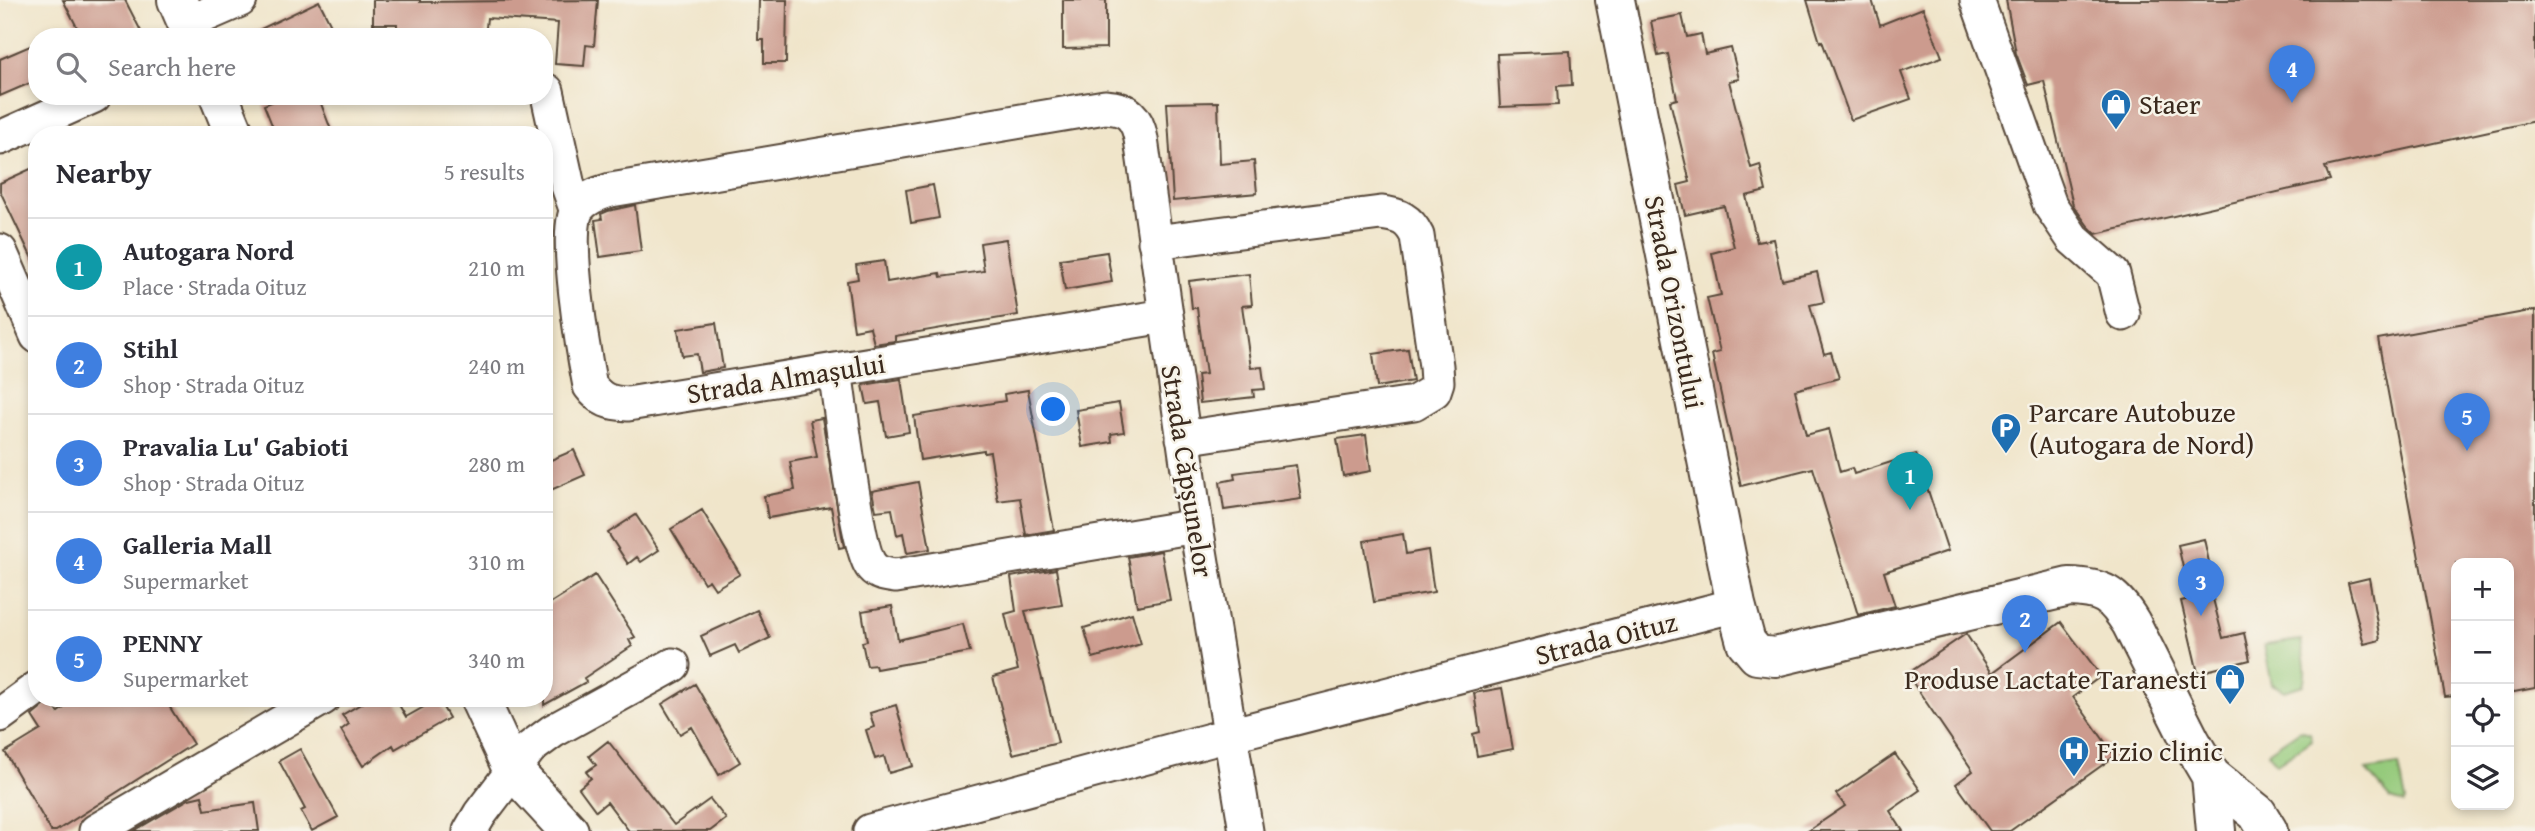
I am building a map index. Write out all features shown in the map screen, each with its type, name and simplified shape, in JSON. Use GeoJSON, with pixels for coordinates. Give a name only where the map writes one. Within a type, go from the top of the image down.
{"type":"FeatureCollection","features":[{"type":"Feature","properties":{"kind":"street"},"geometry":{"type":"LineString","coordinates":[[186,20],[240,0]]}},
{"type":"Feature","properties":{"kind":"street","name":"Strada Orizontului"},"geometry":{"type":"LineString","coordinates":[[1615,0],[1736,605]]}},
{"type":"Feature","properties":{"kind":"street"},"geometry":{"type":"LineString","coordinates":[[1977,0],[2050,205],[2073,239],[2113,274],[2123,314]]}},
{"type":"Feature","properties":{"kind":"street"},"geometry":{"type":"LineString","coordinates":[[0,138],[74,105]]}},
{"type":"Feature","properties":{"kind":"street"},"geometry":{"type":"LineString","coordinates":[[223,105],[231,126]]}},
{"type":"Feature","properties":{"kind":"street","name":"Strada Almașului"},"geometry":{"type":"LineString","coordinates":[[550,105],[568,187],[576,209],[571,230],[576,286],[590,386],[599,399],[628,404],[1166,316]]}},
{"type":"Feature","properties":{"kind":"street","name":"Strada Căpșunelor"},"geometry":{"type":"LineString","coordinates":[[576,209],[591,196],[611,190],[1105,107],[1119,107],[1130,113],[1139,123],[1196,526],[1246,831]]}},
{"type":"Feature","properties":{"kind":"street"},"geometry":{"type":"LineString","coordinates":[[1155,242],[1381,213],[1394,214],[1405,219],[1417,236],[1436,366],[1437,382],[1434,391],[1414,403],[1183,438]]}},
{"type":"Feature","properties":{"kind":"street"},"geometry":{"type":"LineString","coordinates":[[0,251],[28,315]]}},
{"type":"Feature","properties":{"kind":"street"},"geometry":{"type":"LineString","coordinates":[[835,370],[861,539],[872,568],[881,574],[896,576],[1196,526]]}},
{"type":"Feature","properties":{"kind":"street"},"geometry":{"type":"LineString","coordinates":[[1736,605],[1746,642],[1757,655],[1775,657],[2069,587],[2090,587],[2106,593],[2119,604],[2131,623],[2191,743],[2211,776],[2257,813],[2268,831]]}},
{"type":"Feature","properties":{"kind":"street","name":"Strada Oituz"},"geometry":{"type":"LineString","coordinates":[[870,831],[1229,735],[1736,605]]}},
{"type":"Feature","properties":{"kind":"street"},"geometry":{"type":"LineString","coordinates":[[470,831],[512,769],[530,748],[553,732],[673,665]]}},
{"type":"Feature","properties":{"kind":"street"},"geometry":{"type":"LineString","coordinates":[[0,715],[28,695]]}},
{"type":"Feature","properties":{"kind":"street"},"geometry":{"type":"LineString","coordinates":[[96,831],[308,707]]}},
{"type":"Feature","properties":{"kind":"street"},"geometry":{"type":"LineString","coordinates":[[484,707],[512,769],[569,831]]}},
{"type":"Feature","properties":{"kind":"street"},"geometry":{"type":"LineString","coordinates":[[2211,776],[2216,831]]}},
{"type":"Feature","properties":{"kind":"green space"},"geometry":{"type":"Polygon","coordinates":[[[2301,640],[2305,668],[2303,685],[2285,691],[2272,684],[2264,645],[2301,640]]]}},
{"type":"Feature","properties":{"kind":"green space"},"geometry":{"type":"Polygon","coordinates":[[[2300,730],[2310,733],[2312,740],[2277,764],[2268,752],[2300,730]]]}},
{"type":"Feature","properties":{"kind":"green space"},"geometry":{"type":"Polygon","coordinates":[[[2399,765],[2406,801],[2404,803],[2391,799],[2366,770],[2399,765]]]}},
{"type":"Feature","properties":{"kind":"building"},"geometry":{"type":"Polygon","coordinates":[[[63,0],[125,0],[139,28],[77,28],[63,0]]]}},
{"type":"Feature","properties":{"kind":"building"},"geometry":{"type":"Polygon","coordinates":[[[373,0],[598,0],[594,46],[586,45],[584,66],[555,64],[558,23],[487,18],[486,28],[397,28],[397,24],[373,24],[373,0]]]}},
{"type":"Feature","properties":{"kind":"building"},"geometry":{"type":"Polygon","coordinates":[[[759,0],[787,0],[786,63],[764,63],[764,40],[758,40],[759,0]]]}},
{"type":"Feature","properties":{"kind":"building"},"geometry":{"type":"Polygon","coordinates":[[[1063,0],[1106,0],[1106,48],[1063,49],[1063,0]]]}},
{"type":"Feature","properties":{"kind":"building"},"geometry":{"type":"Polygon","coordinates":[[[1807,0],[1872,0],[1880,25],[1923,8],[1942,57],[1901,72],[1911,99],[1851,120],[1822,41],[1820,42],[1807,0]]]}},
{"type":"Feature","properties":{"kind":"building"},"geometry":{"type":"Polygon","coordinates":[[[2006,0],[2535,0],[2535,121],[2325,167],[2330,180],[2096,234],[2073,205],[2044,81],[2028,85],[2016,53],[2006,0]]]}},
{"type":"Feature","properties":{"kind":"building"},"geometry":{"type":"Polygon","coordinates":[[[319,1],[332,28],[263,28],[319,1]]]}},
{"type":"Feature","properties":{"kind":"building"},"geometry":{"type":"Polygon","coordinates":[[[1682,15],[1687,37],[1701,34],[1705,54],[1731,48],[1739,79],[1729,81],[1751,168],[1760,165],[1766,191],[1746,196],[1757,242],[1773,239],[1782,280],[1817,272],[1824,302],[1810,305],[1824,354],[1831,352],[1839,378],[1795,390],[1806,435],[1829,429],[1840,472],[1852,468],[1854,474],[1916,454],[1948,551],[1884,572],[1895,606],[1858,615],[1813,468],[1741,486],[1712,354],[1720,352],[1707,298],[1721,295],[1712,253],[1734,247],[1724,206],[1685,215],[1678,185],[1690,182],[1670,101],[1677,99],[1668,54],[1658,56],[1651,21],[1682,15]]]}},
{"type":"Feature","properties":{"kind":"building"},"geometry":{"type":"Polygon","coordinates":[[[28,47],[28,84],[0,96],[0,59],[28,47]]]}},
{"type":"Feature","properties":{"kind":"building"},"geometry":{"type":"Polygon","coordinates":[[[1570,51],[1572,85],[1557,86],[1558,105],[1500,107],[1497,54],[1570,51]]]}},
{"type":"Feature","properties":{"kind":"building"},"geometry":{"type":"Polygon","coordinates":[[[1218,102],[1220,164],[1254,161],[1257,193],[1173,201],[1167,103],[1218,102]]]}},
{"type":"Feature","properties":{"kind":"building"},"geometry":{"type":"Polygon","coordinates":[[[264,105],[321,105],[330,126],[272,126],[264,105]]]}},
{"type":"Feature","properties":{"kind":"building"},"geometry":{"type":"Polygon","coordinates":[[[28,170],[28,250],[0,191],[0,183],[28,170]]]}},
{"type":"Feature","properties":{"kind":"building"},"geometry":{"type":"Polygon","coordinates":[[[933,185],[939,218],[911,223],[906,190],[933,185]]]}},
{"type":"Feature","properties":{"kind":"building"},"geometry":{"type":"Polygon","coordinates":[[[635,205],[641,251],[600,257],[595,220],[602,219],[601,214],[608,211],[635,205]]]}},
{"type":"Feature","properties":{"kind":"building"},"geometry":{"type":"Polygon","coordinates":[[[1006,239],[1018,315],[895,336],[895,341],[874,344],[870,327],[854,330],[847,281],[858,279],[856,265],[884,261],[887,282],[940,273],[941,277],[984,271],[980,243],[1006,239]]]}},
{"type":"Feature","properties":{"kind":"building"},"geometry":{"type":"Polygon","coordinates":[[[1107,252],[1112,282],[1065,290],[1060,259],[1107,252]]]}},
{"type":"Feature","properties":{"kind":"building"},"geometry":{"type":"Polygon","coordinates":[[[1249,274],[1252,305],[1242,306],[1251,368],[1262,367],[1265,389],[1253,390],[1254,397],[1200,403],[1197,375],[1206,374],[1197,308],[1192,308],[1189,281],[1249,274]]]}},
{"type":"Feature","properties":{"kind":"building"},"geometry":{"type":"Polygon","coordinates":[[[2535,310],[2535,688],[2514,692],[2514,558],[2451,558],[2451,696],[2445,697],[2378,339],[2535,310]]]}},
{"type":"Feature","properties":{"kind":"building"},"geometry":{"type":"Polygon","coordinates":[[[716,323],[723,368],[700,372],[697,354],[682,356],[678,329],[716,323]]]}},
{"type":"Feature","properties":{"kind":"building"},"geometry":{"type":"Polygon","coordinates":[[[1408,349],[1413,381],[1377,387],[1373,354],[1408,349]]]}},
{"type":"Feature","properties":{"kind":"building"},"geometry":{"type":"Polygon","coordinates":[[[901,379],[909,432],[886,436],[880,402],[867,404],[863,385],[901,379]]]}},
{"type":"Feature","properties":{"kind":"building"},"geometry":{"type":"Polygon","coordinates":[[[1028,390],[1054,530],[1026,535],[1020,498],[998,501],[990,452],[984,453],[984,450],[920,460],[914,416],[1005,401],[1004,394],[1028,390]]]}},
{"type":"Feature","properties":{"kind":"building"},"geometry":{"type":"Polygon","coordinates":[[[1119,403],[1124,432],[1111,434],[1112,442],[1082,447],[1076,410],[1119,403]]]}},
{"type":"Feature","properties":{"kind":"building"},"geometry":{"type":"Polygon","coordinates":[[[822,418],[844,547],[839,548],[831,507],[768,518],[764,496],[795,490],[790,462],[817,457],[810,420],[822,418]]]}},
{"type":"Feature","properties":{"kind":"building"},"geometry":{"type":"Polygon","coordinates":[[[1366,435],[1371,471],[1343,476],[1337,439],[1366,435]]]}},
{"type":"Feature","properties":{"kind":"building"},"geometry":{"type":"Polygon","coordinates":[[[574,450],[585,475],[553,489],[553,459],[574,450]]]}},
{"type":"Feature","properties":{"kind":"building"},"geometry":{"type":"Polygon","coordinates":[[[1296,465],[1301,499],[1224,510],[1220,482],[1235,479],[1234,473],[1296,465]]]}},
{"type":"Feature","properties":{"kind":"building"},"geometry":{"type":"Polygon","coordinates":[[[918,482],[930,549],[907,553],[903,533],[897,535],[892,509],[876,511],[872,491],[918,482]]]}},
{"type":"Feature","properties":{"kind":"building"},"geometry":{"type":"Polygon","coordinates":[[[702,510],[740,574],[715,589],[709,580],[704,583],[671,529],[702,510]]]}},
{"type":"Feature","properties":{"kind":"building"},"geometry":{"type":"Polygon","coordinates":[[[636,515],[659,550],[641,562],[637,557],[628,564],[608,533],[636,515]]]}},
{"type":"Feature","properties":{"kind":"building"},"geometry":{"type":"Polygon","coordinates":[[[1403,534],[1406,554],[1428,550],[1434,592],[1374,602],[1364,541],[1403,534]]]}},
{"type":"Feature","properties":{"kind":"building"},"geometry":{"type":"Polygon","coordinates":[[[2204,539],[2215,590],[2211,591],[2223,638],[2244,633],[2250,660],[2198,673],[2181,601],[2190,599],[2178,545],[2204,539]]]}},
{"type":"Feature","properties":{"kind":"building"},"geometry":{"type":"Polygon","coordinates":[[[1161,551],[1170,600],[1137,606],[1128,557],[1161,551]]]}},
{"type":"Feature","properties":{"kind":"building"},"geometry":{"type":"Polygon","coordinates":[[[1056,569],[1062,605],[1025,611],[1058,743],[1013,754],[993,677],[1018,670],[1005,614],[1016,611],[1011,577],[1056,569]]]}},
{"type":"Feature","properties":{"kind":"building"},"geometry":{"type":"Polygon","coordinates":[[[595,575],[635,637],[629,640],[632,646],[584,678],[586,682],[553,700],[553,601],[595,575]]]}},
{"type":"Feature","properties":{"kind":"building"},"geometry":{"type":"Polygon","coordinates":[[[2369,578],[2380,640],[2364,644],[2348,583],[2369,578]]]}},
{"type":"Feature","properties":{"kind":"building"},"geometry":{"type":"Polygon","coordinates":[[[892,606],[898,640],[963,624],[970,652],[876,669],[875,665],[867,666],[862,642],[867,641],[862,611],[892,606]]]}},
{"type":"Feature","properties":{"kind":"building"},"geometry":{"type":"Polygon","coordinates":[[[757,610],[770,638],[739,653],[735,645],[710,656],[701,636],[757,610]]]}},
{"type":"Feature","properties":{"kind":"building"},"geometry":{"type":"Polygon","coordinates":[[[1132,613],[1141,644],[1093,658],[1084,628],[1132,613]]]}},
{"type":"Feature","properties":{"kind":"building"},"geometry":{"type":"Polygon","coordinates":[[[2061,622],[2101,676],[2073,697],[2115,756],[2010,831],[1990,831],[1956,784],[1973,771],[1907,674],[1966,634],[1992,673],[2061,622]]]}},
{"type":"Feature","properties":{"kind":"building"},"geometry":{"type":"Polygon","coordinates":[[[695,684],[740,762],[719,775],[692,727],[680,734],[662,704],[695,684]]]}},
{"type":"Feature","properties":{"kind":"building"},"geometry":{"type":"Polygon","coordinates":[[[1502,688],[1513,749],[1477,756],[1473,734],[1480,732],[1474,693],[1502,688]]]}},
{"type":"Feature","properties":{"kind":"building"},"geometry":{"type":"Polygon","coordinates":[[[896,705],[913,766],[889,773],[884,756],[875,759],[866,730],[874,727],[870,713],[896,705]]]}},
{"type":"Feature","properties":{"kind":"building"},"geometry":{"type":"Polygon","coordinates":[[[43,707],[54,707],[58,712],[65,707],[170,707],[193,744],[56,831],[51,831],[5,752],[41,730],[32,716],[43,707]]]}},
{"type":"Feature","properties":{"kind":"building"},"geometry":{"type":"Polygon","coordinates":[[[356,707],[400,707],[406,717],[424,707],[443,707],[449,718],[395,749],[393,745],[363,766],[341,730],[349,724],[342,715],[356,707]]]}},
{"type":"Feature","properties":{"kind":"building"},"geometry":{"type":"Polygon","coordinates":[[[608,741],[674,825],[710,799],[726,819],[710,831],[629,831],[607,802],[596,811],[579,788],[591,778],[586,772],[596,765],[589,756],[608,741]]]}},
{"type":"Feature","properties":{"kind":"building"},"geometry":{"type":"Polygon","coordinates":[[[300,749],[338,817],[312,831],[301,811],[305,809],[279,761],[300,749]]]}},
{"type":"Feature","properties":{"kind":"building"},"geometry":{"type":"Polygon","coordinates":[[[1895,754],[1920,790],[1890,811],[1903,831],[1808,831],[1845,806],[1836,794],[1895,754]]]}},
{"type":"Feature","properties":{"kind":"building"},"geometry":{"type":"Polygon","coordinates":[[[202,796],[205,810],[255,803],[259,831],[134,831],[189,799],[202,796]]]}},
{"type":"Feature","properties":{"kind":"place","name":"Galleria Mall"},"geometry":{"type":"Point","coordinates":[2292,103]}},
{"type":"Feature","properties":{"kind":"place","name":"Staer"},"geometry":{"type":"Point","coordinates":[2116,131]}},
{"type":"Feature","properties":{"kind":"place","name":"PENNY"},"geometry":{"type":"Point","coordinates":[2467,451]}},
{"type":"Feature","properties":{"kind":"place","name":"Parcare Autobuze (Autogara de Nord)"},"geometry":{"type":"Point","coordinates":[2006,455]}},
{"type":"Feature","properties":{"kind":"place","name":"Autogara Nord"},"geometry":{"type":"Point","coordinates":[1910,510]}},
{"type":"Feature","properties":{"kind":"place","name":"Pravalia Lu' Gabioti"},"geometry":{"type":"Point","coordinates":[2201,616]}},
{"type":"Feature","properties":{"kind":"place","name":"Stihl"},"geometry":{"type":"Point","coordinates":[2025,653]}},
{"type":"Feature","properties":{"kind":"place","name":"Produse Lactate Taranesti"},"geometry":{"type":"Point","coordinates":[2230,706]}},
{"type":"Feature","properties":{"kind":"place","name":"Fizio clinic"},"geometry":{"type":"Point","coordinates":[2074,778]}}]}
